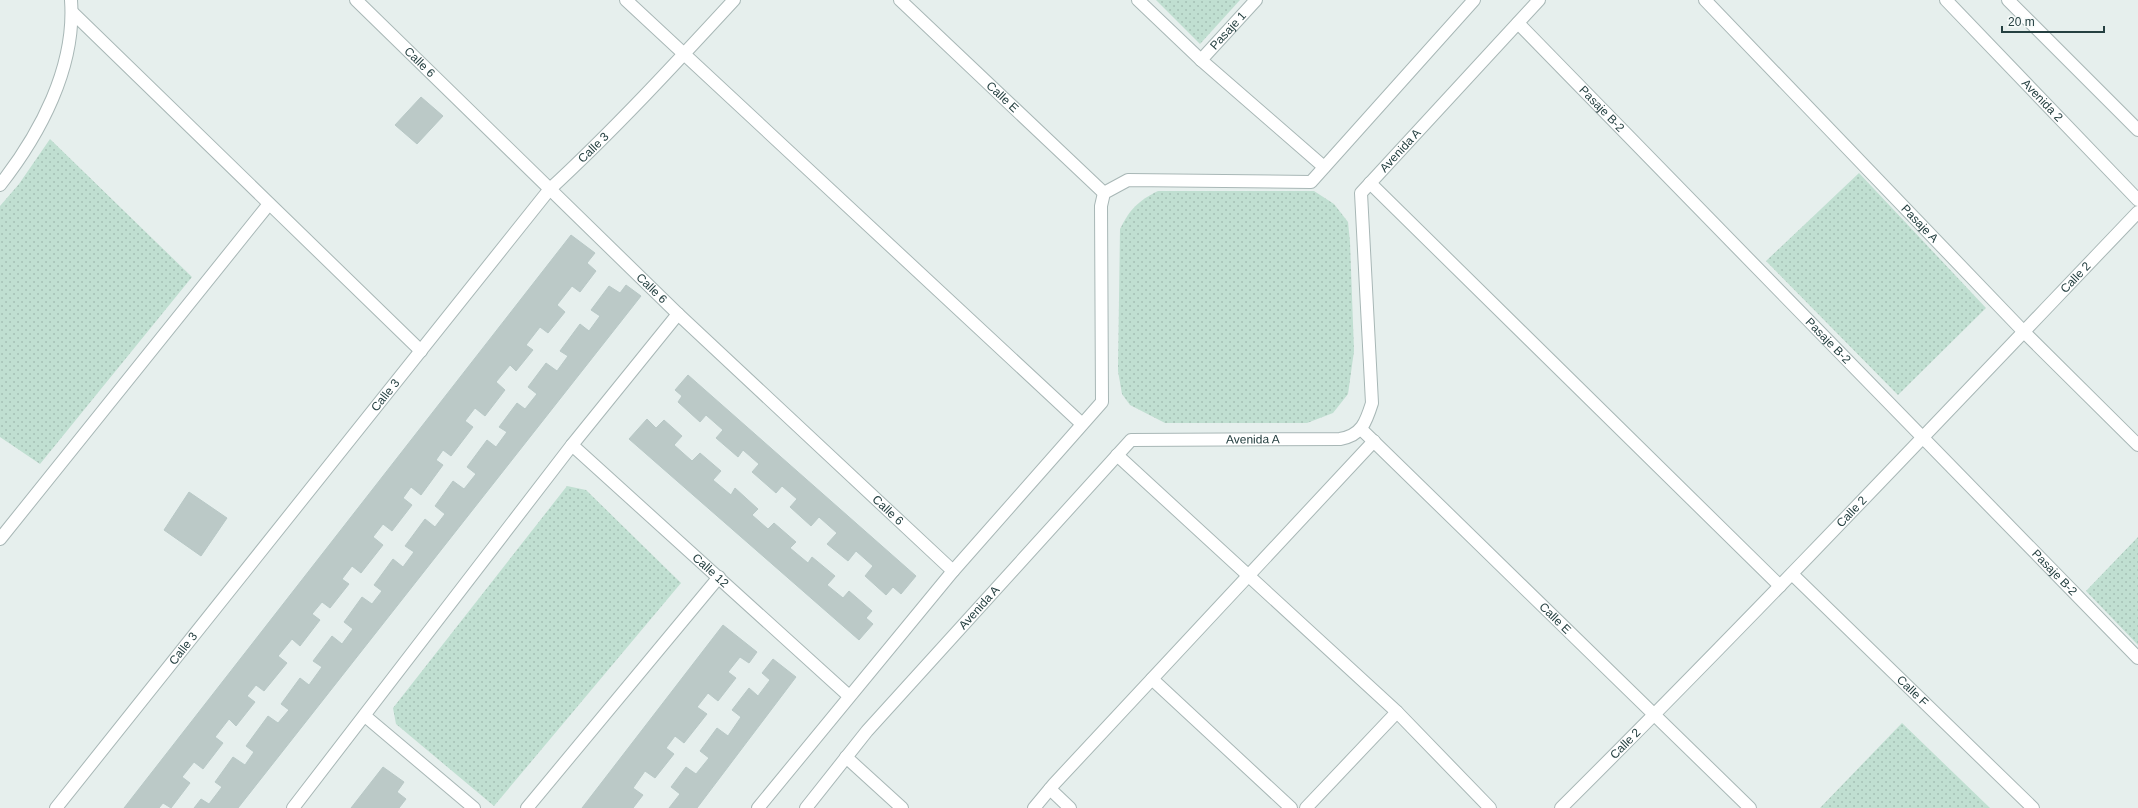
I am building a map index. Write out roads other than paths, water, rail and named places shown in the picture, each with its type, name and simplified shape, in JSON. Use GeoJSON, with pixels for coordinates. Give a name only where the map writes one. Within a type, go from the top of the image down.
{"type":"FeatureCollection","features":[{"type":"Feature","properties":{"kind":"street"},"geometry":{"type":"LineString","coordinates":[[0,185],[17,163],[36,131],[57,88],[68,46],[72,12],[71,0]]}},
{"type":"Feature","properties":{"kind":"street","name":"Calle 6"},"geometry":{"type":"LineString","coordinates":[[356,0],[549,190],[678,314],[953,571]]}},
{"type":"Feature","properties":{"kind":"street"},"geometry":{"type":"LineString","coordinates":[[626,0],[1082,424]]}},
{"type":"Feature","properties":{"kind":"street","name":"Calle 3"},"geometry":{"type":"LineString","coordinates":[[56,808],[549,190],[684,54],[734,0]]}},
{"type":"Feature","properties":{"kind":"street","name":"Calle E"},"geometry":{"type":"LineString","coordinates":[[900,0],[1104,193]]}},
{"type":"Feature","properties":{"kind":"street"},"geometry":{"type":"LineString","coordinates":[[1138,0],[1201,60],[1324,167]]}},
{"type":"Feature","properties":{"kind":"street","name":"Pasaje 1"},"geometry":{"type":"LineString","coordinates":[[1201,60],[1256,0]]}},
{"type":"Feature","properties":{"kind":"street"},"geometry":{"type":"LineString","coordinates":[[758,808],[953,571],[1102,402],[1101,206],[1104,193],[1128,180],[1311,182],[1474,0]]}},
{"type":"Feature","properties":{"kind":"street","name":"Avenida A"},"geometry":{"type":"LineString","coordinates":[[806,808],[867,731],[1131,440],[1340,439],[1352,437],[1361,429],[1367,418],[1372,403],[1361,194],[1540,0]]}},
{"type":"Feature","properties":{"kind":"street","name":"Pasaje A"},"geometry":{"type":"LineString","coordinates":[[1705,0],[2024,332],[2138,445]]}},
{"type":"Feature","properties":{"kind":"street","name":"Avenida 2"},"geometry":{"type":"LineString","coordinates":[[1946,0],[2138,200]]}},
{"type":"Feature","properties":{"kind":"street"},"geometry":{"type":"LineString","coordinates":[[2008,0],[2138,130]]}},
{"type":"Feature","properties":{"kind":"street"},"geometry":{"type":"LineString","coordinates":[[72,12],[421,351]]}},
{"type":"Feature","properties":{"kind":"street","name":"Pasaje B-2"},"geometry":{"type":"LineString","coordinates":[[1518,23],[2138,658]]}},
{"type":"Feature","properties":{"kind":"street"},"geometry":{"type":"LineString","coordinates":[[1370,183],[1780,586]]}},
{"type":"Feature","properties":{"kind":"street"},"geometry":{"type":"LineString","coordinates":[[0,539],[269,204]]}},
{"type":"Feature","properties":{"kind":"street","name":"Calle 2"},"geometry":{"type":"LineString","coordinates":[[1561,808],[1655,715],[1792,574],[2138,212]]}},
{"type":"Feature","properties":{"kind":"street"},"geometry":{"type":"LineString","coordinates":[[294,808],[572,445],[678,314]]}},
{"type":"Feature","properties":{"kind":"street","name":"Calle E"},"geometry":{"type":"LineString","coordinates":[[1361,429],[1750,808]]}},
{"type":"Feature","properties":{"kind":"street"},"geometry":{"type":"LineString","coordinates":[[1034,808],[1374,441]]}},
{"type":"Feature","properties":{"kind":"street","name":"Calle 12"},"geometry":{"type":"LineString","coordinates":[[572,445],[849,696]]}},
{"type":"Feature","properties":{"kind":"street"},"geometry":{"type":"LineString","coordinates":[[1117,455],[1397,712],[1490,808]]}},
{"type":"Feature","properties":{"kind":"street","name":"Calle F"},"geometry":{"type":"LineString","coordinates":[[1792,574],[2033,808]]}},
{"type":"Feature","properties":{"kind":"street"},"geometry":{"type":"LineString","coordinates":[[527,808],[718,577]]}},
{"type":"Feature","properties":{"kind":"street"},"geometry":{"type":"LineString","coordinates":[[1152,679],[1291,808]]}},
{"type":"Feature","properties":{"kind":"street"},"geometry":{"type":"LineString","coordinates":[[1306,808],[1397,712]]}},
{"type":"Feature","properties":{"kind":"street"},"geometry":{"type":"LineString","coordinates":[[365,716],[474,808]]}},
{"type":"Feature","properties":{"kind":"street"},"geometry":{"type":"LineString","coordinates":[[846,757],[902,808]]}},
{"type":"Feature","properties":{"kind":"street"},"geometry":{"type":"LineString","coordinates":[[1050,789],[1070,808]]}}]}
